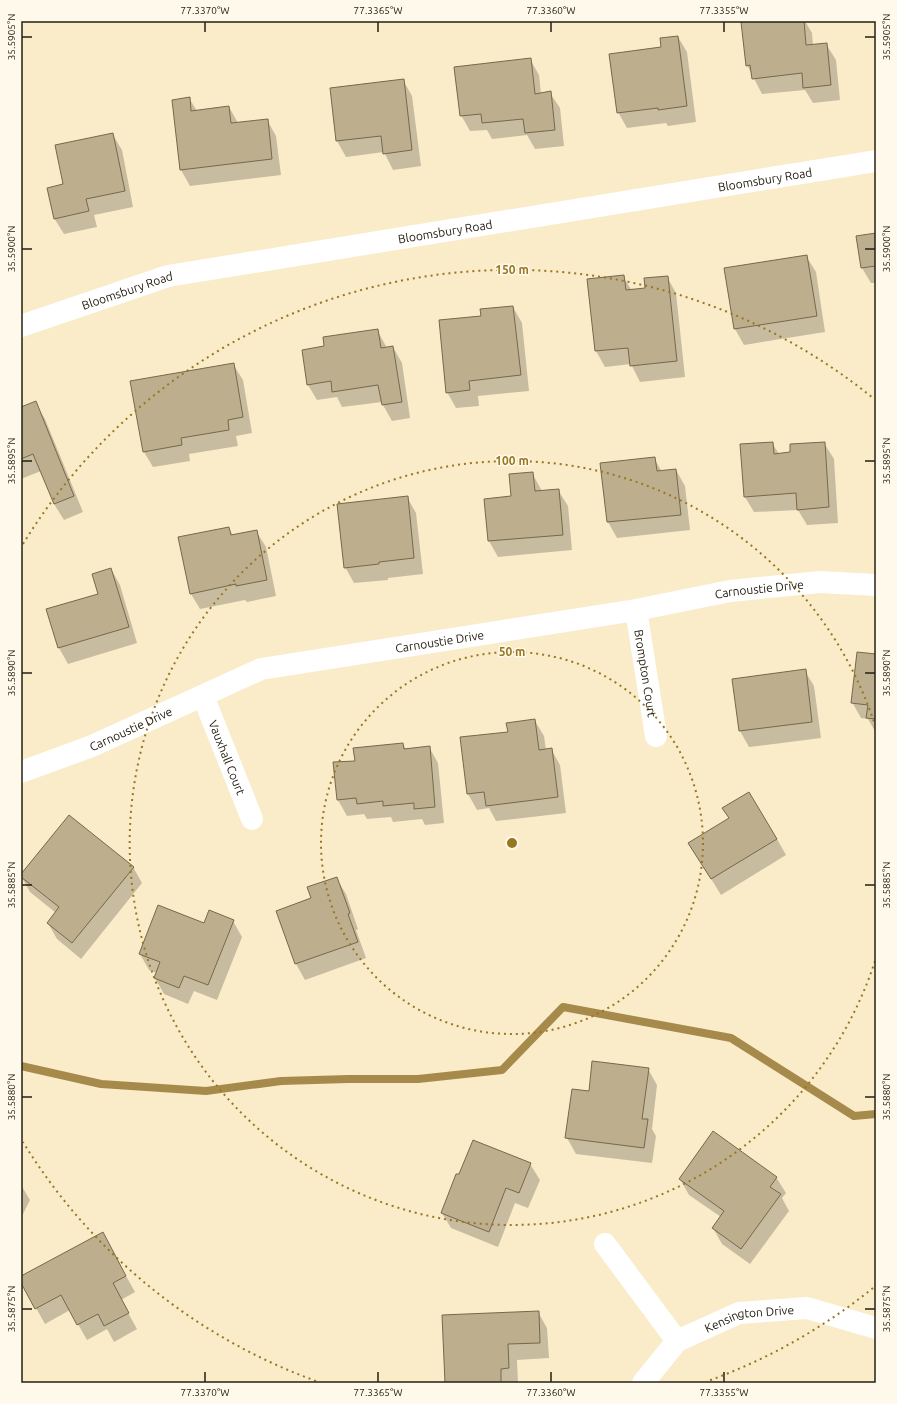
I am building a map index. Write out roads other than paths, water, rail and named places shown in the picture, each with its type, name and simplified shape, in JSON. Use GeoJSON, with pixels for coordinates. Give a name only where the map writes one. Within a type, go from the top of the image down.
{"type":"FeatureCollection","features":[{"type":"Feature","properties":{"kind":"street","name":"Bloomsbury Road"},"geometry":{"type":"LineString","coordinates":[[21,326],[168,276],[876,162]]}},
{"type":"Feature","properties":{"kind":"street","name":"Carnoustie Drive"},"geometry":{"type":"LineString","coordinates":[[21,772],[92,746],[261,669],[636,610],[730,591],[820,582],[876,585]]}},
{"type":"Feature","properties":{"kind":"street","name":"Brompton Court"},"geometry":{"type":"LineString","coordinates":[[636,610],[656,736]]}},
{"type":"Feature","properties":{"kind":"street","name":"Vauxhall Court"},"geometry":{"type":"LineString","coordinates":[[203,696],[252,819]]}},
{"type":"Feature","properties":{"kind":"street"},"geometry":{"type":"LineString","coordinates":[[605,1244],[677,1341]]}},
{"type":"Feature","properties":{"kind":"street","name":"Kensington Drive"},"geometry":{"type":"LineString","coordinates":[[643,1383],[677,1341],[739,1313],[807,1308],[876,1328]]}},
{"type":"Feature","properties":{"kind":"waterway"},"geometry":{"type":"LineString","coordinates":[[21,1066],[101,1084],[206,1091],[281,1081],[418,1079],[502,1070],[563,1007],[731,1038],[854,1116],[876,1114]]}}]}
